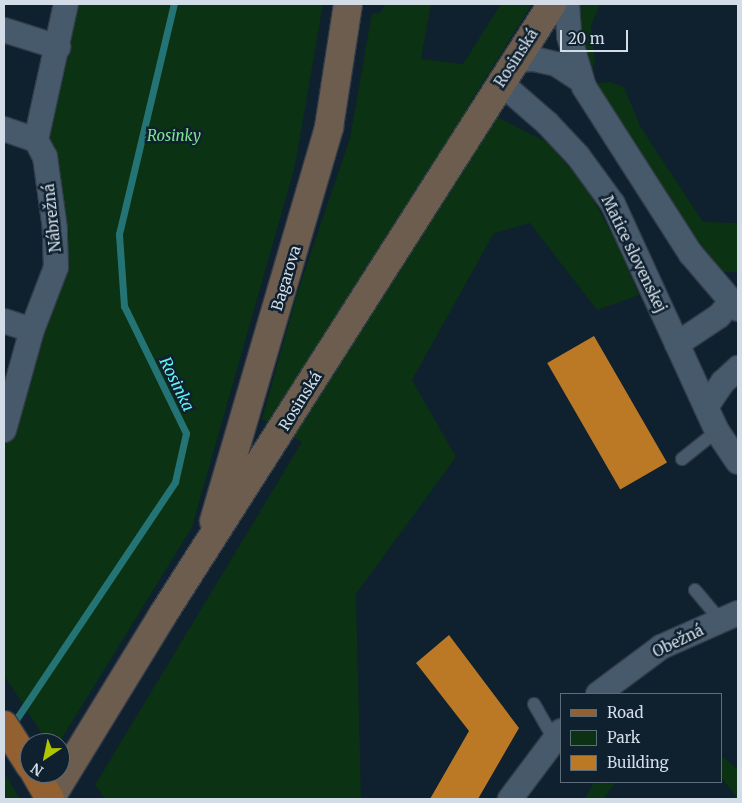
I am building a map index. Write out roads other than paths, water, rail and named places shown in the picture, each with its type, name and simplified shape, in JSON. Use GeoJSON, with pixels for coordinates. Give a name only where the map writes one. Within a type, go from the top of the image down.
{"type":"FeatureCollection","features":[{"type":"Feature","properties":{"kind":"main road"},"geometry":{"type":"LineString","coordinates":[[4,725],[20,750]]}},
{"type":"Feature","properties":{"kind":"main road"},"geometry":{"type":"LineString","coordinates":[[41,783],[50,799]]}},
{"type":"Feature","properties":{"kind":"street"},"geometry":{"type":"LineString","coordinates":[[4,129],[36,140],[66,4]]}},
{"type":"Feature","properties":{"kind":"street","name":"Bagarova"},"geometry":{"type":"LineString","coordinates":[[206,549],[329,127],[348,4]]}},
{"type":"Feature","properties":{"kind":"street","name":"Rosinská"},"geometry":{"type":"LineString","coordinates":[[50,799],[206,549],[552,4]]}},
{"type":"Feature","properties":{"kind":"street"},"geometry":{"type":"LineString","coordinates":[[567,4],[569,36],[581,80],[691,254],[736,301],[719,316],[677,344]]}},
{"type":"Feature","properties":{"kind":"street"},"geometry":{"type":"LineString","coordinates":[[4,30],[58,47]]}},
{"type":"Feature","properties":{"kind":"street"},"geometry":{"type":"LineString","coordinates":[[508,72],[534,59],[556,64],[581,80]]}},
{"type":"Feature","properties":{"kind":"street","name":"Matice slovenskej"},"geometry":{"type":"LineString","coordinates":[[508,72],[614,204],[717,431],[738,462]]}},
{"type":"Feature","properties":{"kind":"street","name":"Nábrežná"},"geometry":{"type":"LineString","coordinates":[[4,430],[32,330],[56,267],[55,229],[45,157],[36,140]]}},
{"type":"Feature","properties":{"kind":"street"},"geometry":{"type":"LineString","coordinates":[[4,321],[32,330]]}},
{"type":"Feature","properties":{"kind":"street"},"geometry":{"type":"LineString","coordinates":[[706,407],[723,382],[738,368]]}},
{"type":"Feature","properties":{"kind":"street","name":"Obežná"},"geometry":{"type":"LineString","coordinates":[[599,693],[661,647],[730,617]]}},
{"type":"Feature","properties":{"kind":"street"},"geometry":{"type":"LineString","coordinates":[[510,799],[557,735]]}},
{"type":"Feature","properties":{"kind":"lane"},"geometry":{"type":"LineString","coordinates":[[682,459],[717,431]]}},
{"type":"Feature","properties":{"kind":"lane"},"geometry":{"type":"LineString","coordinates":[[695,590],[730,617]]}},
{"type":"Feature","properties":{"kind":"lane"},"geometry":{"type":"LineString","coordinates":[[534,704],[557,735]]}},
{"type":"Feature","properties":{"kind":"waterway","name":"Rosinka"},"geometry":{"type":"LineString","coordinates":[[11,727],[175,482],[186,433],[124,306],[119,234],[174,4]]}},
{"type":"Feature","properties":{"kind":"park label","name":"Rosinky"},"geometry":{"type":"Point","coordinates":[174,136]}}]}
